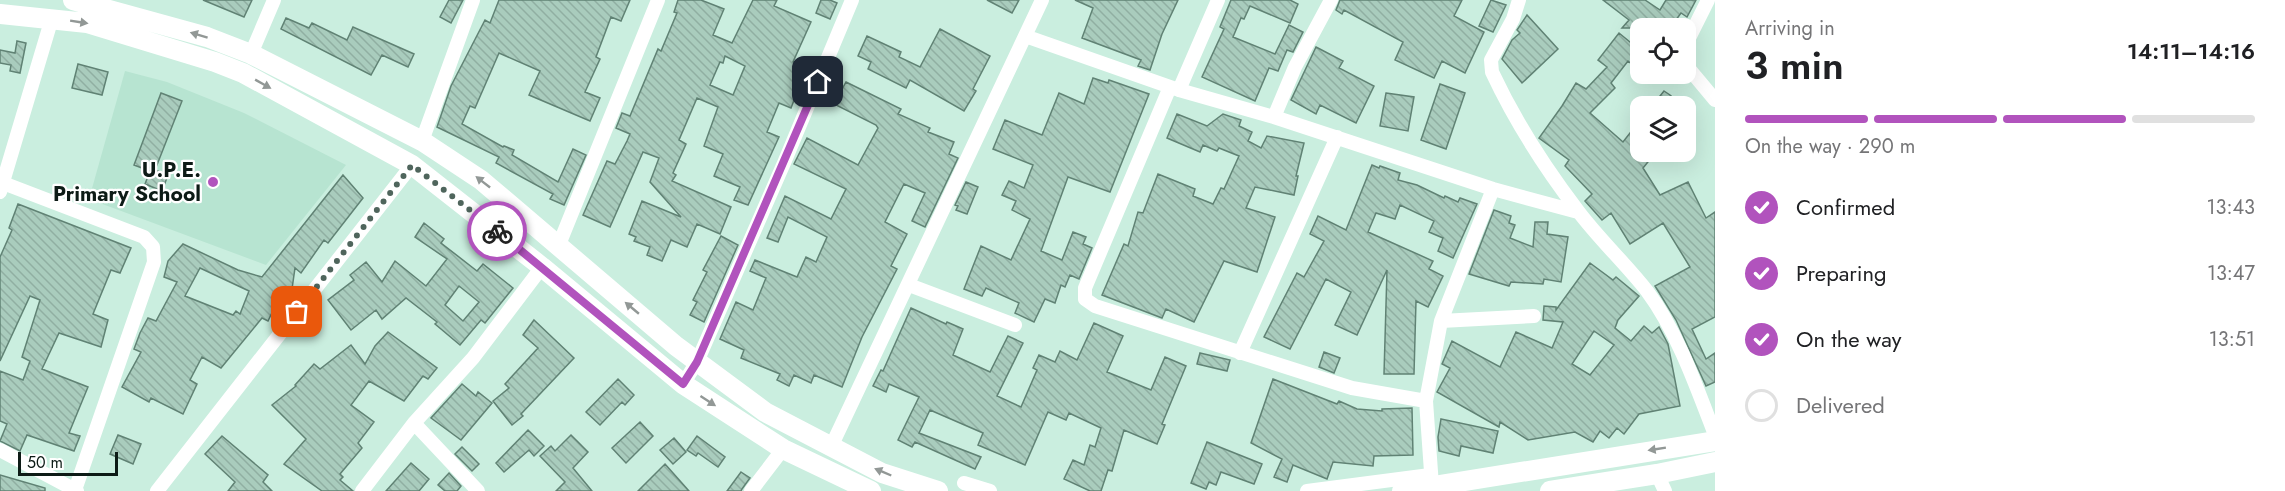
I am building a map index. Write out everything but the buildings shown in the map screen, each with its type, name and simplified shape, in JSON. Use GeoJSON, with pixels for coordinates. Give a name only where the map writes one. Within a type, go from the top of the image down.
{"type":"FeatureCollection","features":[{"type":"Feature","properties":{"kind":"street"},"geometry":{"type":"LineString","coordinates":[[74,0],[207,37],[251,54],[422,141],[481,180],[697,362],[765,412],[882,473],[938,491]]}},
{"type":"Feature","properties":{"kind":"street"},"geometry":{"type":"LineString","coordinates":[[251,54],[274,0]]}},
{"type":"Feature","properties":{"kind":"street"},"geometry":{"type":"LineString","coordinates":[[422,141],[473,0]]}},
{"type":"Feature","properties":{"kind":"street"},"geometry":{"type":"LineString","coordinates":[[558,247],[658,0]]}},
{"type":"Feature","properties":{"kind":"street"},"geometry":{"type":"LineString","coordinates":[[683,384],[697,362],[852,0]]}},
{"type":"Feature","properties":{"kind":"street"},"geometry":{"type":"LineString","coordinates":[[831,447],[1042,0]]}},
{"type":"Feature","properties":{"kind":"street"},"geometry":{"type":"LineString","coordinates":[[1218,0],[1085,288],[1085,299],[1095,306],[1352,388],[1426,401]]}},
{"type":"Feature","properties":{"kind":"street"},"geometry":{"type":"LineString","coordinates":[[1274,117],[1295,68],[1331,0]]}},
{"type":"Feature","properties":{"kind":"street"},"geometry":{"type":"LineString","coordinates":[[1519,0],[1513,18],[1491,60],[1492,72],[1532,144],[1578,212],[1647,292],[1668,326],[1715,435]]}},
{"type":"Feature","properties":{"kind":"street"},"geometry":{"type":"LineString","coordinates":[[1696,24],[1708,0]]}},
{"type":"Feature","properties":{"kind":"street"},"geometry":{"type":"LineString","coordinates":[[0,14],[87,23],[215,62],[243,73],[412,165],[542,267],[683,384],[783,449],[870,491]]}},
{"type":"Feature","properties":{"kind":"street"},"geometry":{"type":"LineString","coordinates":[[0,450],[76,490],[154,262],[153,247],[144,237],[2,188],[52,18]]}},
{"type":"Feature","properties":{"kind":"street"},"geometry":{"type":"LineString","coordinates":[[1025,36],[1175,89],[1274,117],[1493,189],[1578,212]]}},
{"type":"Feature","properties":{"kind":"street"},"geometry":{"type":"LineString","coordinates":[[1696,77],[1715,100]]}},
{"type":"Feature","properties":{"kind":"street"},"geometry":{"type":"LineString","coordinates":[[1240,352],[1337,137]]}},
{"type":"Feature","properties":{"kind":"street"},"geometry":{"type":"LineString","coordinates":[[157,491],[412,165]]}},
{"type":"Feature","properties":{"kind":"street"},"geometry":{"type":"LineString","coordinates":[[1431,480],[1426,401],[1441,321],[1493,189]]}},
{"type":"Feature","properties":{"kind":"street"},"geometry":{"type":"LineString","coordinates":[[362,491],[414,423],[473,358],[542,267]]}},
{"type":"Feature","properties":{"kind":"street"},"geometry":{"type":"LineString","coordinates":[[909,285],[1015,325]]}},
{"type":"Feature","properties":{"kind":"street"},"geometry":{"type":"LineString","coordinates":[[1441,321],[1534,316]]}},
{"type":"Feature","properties":{"kind":"street"},"geometry":{"type":"LineString","coordinates":[[414,423],[478,491]]}},
{"type":"Feature","properties":{"kind":"street"},"geometry":{"type":"LineString","coordinates":[[1307,491],[1431,480],[1715,441]]}},
{"type":"Feature","properties":{"kind":"street"},"geometry":{"type":"LineString","coordinates":[[751,491],[783,449]]}},
{"type":"Feature","properties":{"kind":"street"},"geometry":{"type":"LineString","coordinates":[[1550,491],[1661,482],[1715,462]]}},
{"type":"Feature","properties":{"kind":"street"},"geometry":{"type":"LineString","coordinates":[[1402,491],[1431,480]]}},
{"type":"Feature","properties":{"kind":"street"},"geometry":{"type":"LineString","coordinates":[[964,483],[990,491]]}},
{"type":"Feature","properties":{"kind":"shaded area","name":"U.P.E. Primary School"},"geometry":{"type":"Polygon","coordinates":[[[125,71],[167,82],[244,113],[346,165],[266,265],[89,199],[125,71]]]}},
{"type":"Feature","properties":{"kind":"way so far"},"geometry":{"type":"LineString","coordinates":[[297,312],[412,165],[497,231]]}},
{"type":"Feature","properties":{"kind":"place","name":"U.P.E. Primary School"},"geometry":{"type":"Point","coordinates":[213,182]}},
{"type":"Feature","properties":{"kind":"route"},"geometry":{"type":"LineString","coordinates":[[497,231],[683,384],[697,362],[818,82]]}}]}
